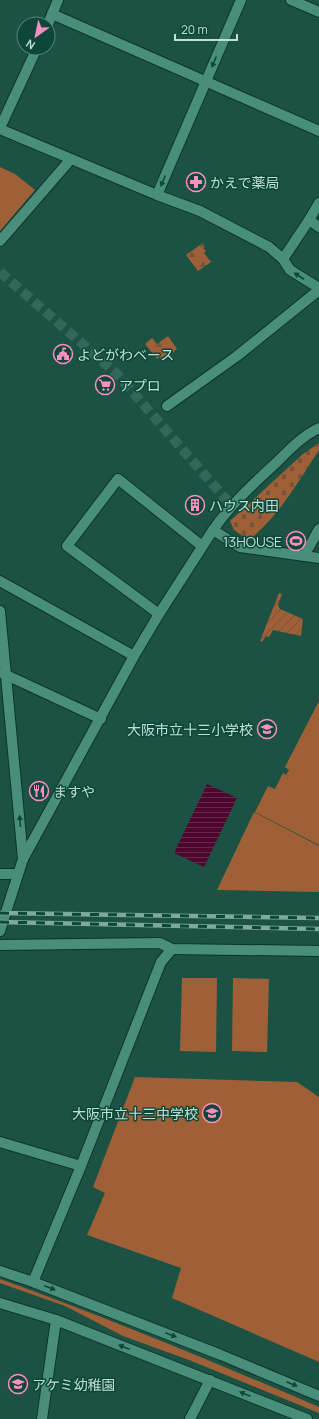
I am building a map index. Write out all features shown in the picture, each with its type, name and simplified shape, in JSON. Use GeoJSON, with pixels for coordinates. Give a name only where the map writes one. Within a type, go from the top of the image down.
{"type":"FeatureCollection","features":[{"type":"Feature","properties":{"kind":"street"},"geometry":{"type":"LineString","coordinates":[[58,0],[52,14],[319,131]]}},
{"type":"Feature","properties":{"kind":"street"},"geometry":{"type":"LineString","coordinates":[[157,195],[241,0]]}},
{"type":"Feature","properties":{"kind":"street"},"geometry":{"type":"LineString","coordinates":[[291,0],[319,12]]}},
{"type":"Feature","properties":{"kind":"street"},"geometry":{"type":"LineString","coordinates":[[33,56],[0,129],[157,195],[200,211],[269,247],[283,259],[290,270],[319,289],[237,356],[167,406]]}},
{"type":"Feature","properties":{"kind":"street"},"geometry":{"type":"LineString","coordinates":[[0,241],[70,159]]}},
{"type":"Feature","properties":{"kind":"street"},"geometry":{"type":"LineString","coordinates":[[283,259],[319,203]]}},
{"type":"Feature","properties":{"kind":"street"},"geometry":{"type":"LineString","coordinates":[[309,220],[319,227]]}},
{"type":"Feature","properties":{"kind":"street"},"geometry":{"type":"LineString","coordinates":[[0,931],[23,859],[101,719],[134,656],[202,546],[222,517],[241,495],[302,439],[319,428]]}},
{"type":"Feature","properties":{"kind":"street"},"geometry":{"type":"LineString","coordinates":[[159,614],[67,546],[118,479],[202,546]]}},
{"type":"Feature","properties":{"kind":"street"},"geometry":{"type":"LineString","coordinates":[[304,556],[319,529]]}},
{"type":"Feature","properties":{"kind":"street"},"geometry":{"type":"LineString","coordinates":[[213,530],[240,547],[319,558]]}},
{"type":"Feature","properties":{"kind":"street"},"geometry":{"type":"LineString","coordinates":[[0,581],[134,656]]}},
{"type":"Feature","properties":{"kind":"street"},"geometry":{"type":"LineString","coordinates":[[0,611],[3,673],[23,859]]}},
{"type":"Feature","properties":{"kind":"street"},"geometry":{"type":"LineString","coordinates":[[3,673],[101,719]]}},
{"type":"Feature","properties":{"kind":"street"},"geometry":{"type":"LineString","coordinates":[[0,874],[18,874]]}},
{"type":"Feature","properties":{"kind":"street"},"geometry":{"type":"LineString","coordinates":[[0,945],[160,943],[172,949],[319,951]]}},
{"type":"Feature","properties":{"kind":"street"},"geometry":{"type":"LineString","coordinates":[[33,1282],[81,1166],[161,962],[172,949]]}},
{"type":"Feature","properties":{"kind":"street"},"geometry":{"type":"LineString","coordinates":[[0,1142],[81,1166]]}},
{"type":"Feature","properties":{"kind":"street"},"geometry":{"type":"LineString","coordinates":[[0,1271],[33,1282],[221,1355],[319,1396]]}},
{"type":"Feature","properties":{"kind":"street"},"geometry":{"type":"LineString","coordinates":[[0,1303],[56,1320],[307,1419]]}},
{"type":"Feature","properties":{"kind":"street"},"geometry":{"type":"LineString","coordinates":[[42,1419],[56,1320]]}},
{"type":"Feature","properties":{"kind":"street"},"geometry":{"type":"LineString","coordinates":[[190,1419],[210,1380]]}},
{"type":"Feature","properties":{"kind":"green space"},"geometry":{"type":"Polygon","coordinates":[[[0,167],[15,174],[35,190],[0,231],[0,167]]]}},
{"type":"Feature","properties":{"kind":"green space"},"geometry":{"type":"Polygon","coordinates":[[[203,243],[205,247],[203,248],[206,251],[204,253],[211,262],[198,271],[186,255],[203,243]]]}},
{"type":"Feature","properties":{"kind":"green space"},"geometry":{"type":"Polygon","coordinates":[[[168,336],[177,349],[162,360],[160,357],[157,359],[145,344],[152,338],[157,344],[168,336]]]}},
{"type":"Feature","properties":{"kind":"green space"},"geometry":{"type":"Polygon","coordinates":[[[319,443],[319,450],[296,486],[260,531],[249,540],[234,530],[230,521],[303,454],[319,443]]]}},
{"type":"Feature","properties":{"kind":"green space"},"geometry":{"type":"Polygon","coordinates":[[[279,593],[282,594],[278,605],[280,609],[303,619],[301,636],[273,630],[269,637],[266,636],[262,642],[260,641],[279,593]]]}},
{"type":"Feature","properties":{"kind":"green space"},"geometry":{"type":"Polygon","coordinates":[[[319,701],[319,845],[255,812],[268,786],[275,789],[283,773],[286,775],[289,770],[285,767],[319,701]]]}},
{"type":"Feature","properties":{"kind":"green space"},"geometry":{"type":"Polygon","coordinates":[[[254,812],[319,846],[319,892],[217,890],[254,812]]]}},
{"type":"Feature","properties":{"kind":"green space"},"geometry":{"type":"Polygon","coordinates":[[[182,978],[217,978],[216,1052],[180,1051],[182,978]]]}},
{"type":"Feature","properties":{"kind":"green space"},"geometry":{"type":"Polygon","coordinates":[[[233,978],[269,979],[267,1052],[232,1051],[233,978]]]}},
{"type":"Feature","properties":{"kind":"green space","name":"大阪市立十三中学校"},"geometry":{"type":"Polygon","coordinates":[[[135,1077],[297,1082],[319,1097],[319,1362],[172,1298],[181,1268],[87,1235],[105,1193],[93,1187],[135,1077]]]}},
{"type":"Feature","properties":{"kind":"green space"},"geometry":{"type":"Polygon","coordinates":[[[0,1279],[121,1325],[319,1407],[319,1413],[189,1360],[123,1336],[65,1306],[0,1283],[0,1279]]]}},
{"type":"Feature","properties":{"kind":"shaded area"},"geometry":{"type":"Polygon","coordinates":[[[207,784],[237,798],[204,867],[174,853],[207,784]]]}},
{"type":"Feature","properties":{"kind":"tunnel"},"geometry":{"type":"LineString","coordinates":[[0,272],[117,374],[232,505]]}},
{"type":"Feature","properties":{"kind":"railway"},"geometry":{"type":"LineString","coordinates":[[0,913],[319,918]]}},
{"type":"Feature","properties":{"kind":"railway"},"geometry":{"type":"LineString","coordinates":[[0,922],[319,929]]}},
{"type":"Feature","properties":{"kind":"place","name":"かえで薬局"},"geometry":{"type":"Point","coordinates":[196,182]}},
{"type":"Feature","properties":{"kind":"place","name":"よどがわベース"},"geometry":{"type":"Point","coordinates":[63,354]}},
{"type":"Feature","properties":{"kind":"place","name":"アプロ"},"geometry":{"type":"Point","coordinates":[105,385]}},
{"type":"Feature","properties":{"kind":"place","name":"ハウス内田"},"geometry":{"type":"Point","coordinates":[195,505]}},
{"type":"Feature","properties":{"kind":"place","name":"13HOUSE"},"geometry":{"type":"Point","coordinates":[296,541]}},
{"type":"Feature","properties":{"kind":"place","name":"大阪市立十三小学校"},"geometry":{"type":"Point","coordinates":[267,729]}},
{"type":"Feature","properties":{"kind":"place","name":"ますや"},"geometry":{"type":"Point","coordinates":[39,791]}},
{"type":"Feature","properties":{"kind":"place","name":"大阪市立十三中学校"},"geometry":{"type":"Point","coordinates":[212,1113]}},
{"type":"Feature","properties":{"kind":"place","name":"アケミ幼稚園"},"geometry":{"type":"Point","coordinates":[18,1384]}}]}
